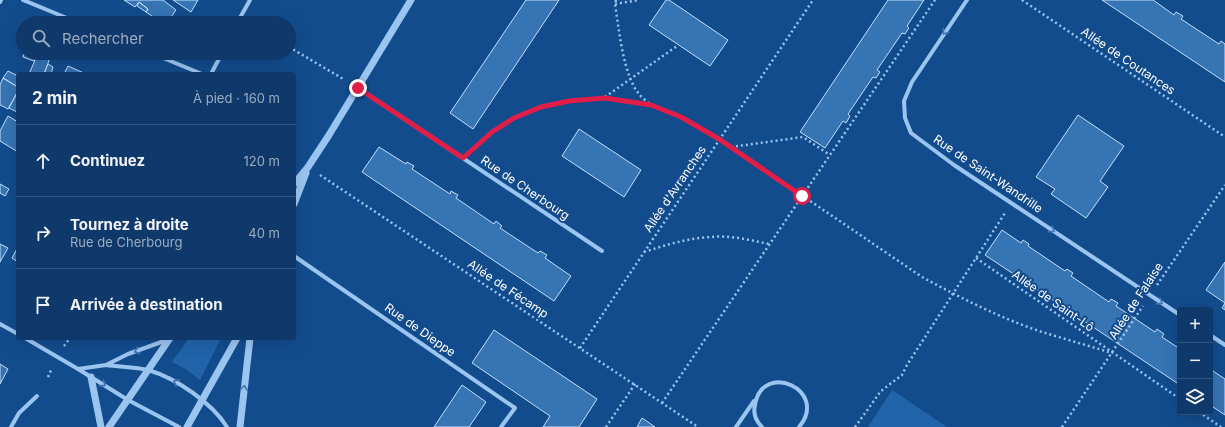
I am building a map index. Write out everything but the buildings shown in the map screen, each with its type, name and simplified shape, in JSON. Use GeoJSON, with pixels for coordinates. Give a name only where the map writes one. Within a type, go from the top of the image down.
{"type":"FeatureCollection","features":[{"type":"Feature","properties":{"kind":"street"},"geometry":{"type":"LineString","coordinates":[[23,0],[62,16]]}},
{"type":"Feature","properties":{"kind":"street"},"geometry":{"type":"LineString","coordinates":[[241,16],[250,0]]}},
{"type":"Feature","properties":{"kind":"street"},"geometry":{"type":"LineString","coordinates":[[296,182],[308,167],[411,0]]}},
{"type":"Feature","properties":{"kind":"street","name":"Rue de Saint-Wandrille"},"geometry":{"type":"LineString","coordinates":[[967,0],[912,82],[904,102],[905,118],[911,133],[1012,203],[1177,313]]}},
{"type":"Feature","properties":{"kind":"street"},"geometry":{"type":"LineString","coordinates":[[168,60],[197,72]]}},
{"type":"Feature","properties":{"kind":"street"},"geometry":{"type":"LineString","coordinates":[[212,72],[218,60]]}},
{"type":"Feature","properties":{"kind":"street","name":"Rue de Cherbourg"},"geometry":{"type":"LineString","coordinates":[[358,88],[602,251]]}},
{"type":"Feature","properties":{"kind":"street"},"geometry":{"type":"LineString","coordinates":[[296,199],[308,167]]}},
{"type":"Feature","properties":{"kind":"street","name":"Rue de Dieppe"},"geometry":{"type":"LineString","coordinates":[[296,257],[515,408],[501,427]]}},
{"type":"Feature","properties":{"kind":"street"},"geometry":{"type":"LineString","coordinates":[[0,324],[16,333]]}},
{"type":"Feature","properties":{"kind":"street"},"geometry":{"type":"LineString","coordinates":[[1213,337],[1225,345]]}},
{"type":"Feature","properties":{"kind":"street"},"geometry":{"type":"LineString","coordinates":[[28,340],[91,376],[128,400],[179,427]]}},
{"type":"Feature","properties":{"kind":"street"},"geometry":{"type":"LineString","coordinates":[[106,365],[128,354],[167,340]]}},
{"type":"Feature","properties":{"kind":"street"},"geometry":{"type":"LineString","coordinates":[[109,427],[169,340]]}},
{"type":"Feature","properties":{"kind":"street"},"geometry":{"type":"LineString","coordinates":[[187,427],[236,340]]}},
{"type":"Feature","properties":{"kind":"street"},"geometry":{"type":"LineString","coordinates":[[240,427],[250,340]]}},
{"type":"Feature","properties":{"kind":"street"},"geometry":{"type":"LineString","coordinates":[[78,369],[106,365],[148,370],[179,382],[202,399],[227,427]]}},
{"type":"Feature","properties":{"kind":"street"},"geometry":{"type":"LineString","coordinates":[[91,376],[101,427]]}},
{"type":"Feature","properties":{"kind":"street"},"geometry":{"type":"LineString","coordinates":[[736,427],[760,392],[766,386],[783,382],[792,385],[799,390],[804,397],[806,414],[799,427]]}},
{"type":"Feature","properties":{"kind":"street"},"geometry":{"type":"LineString","coordinates":[[11,427],[19,413],[37,396]]}},
{"type":"Feature","properties":{"kind":"street"},"geometry":{"type":"LineString","coordinates":[[755,400],[755,417],[762,427]]}},
{"type":"Feature","properties":{"kind":"path"},"geometry":{"type":"LineString","coordinates":[[616,0],[615,4],[624,60],[631,80],[638,93],[651,105]]}},
{"type":"Feature","properties":{"kind":"path"},"geometry":{"type":"LineString","coordinates":[[615,4],[639,0]]}},
{"type":"Feature","properties":{"kind":"path","name":"Allée d'Avranches"},"geometry":{"type":"LineString","coordinates":[[580,348],[813,0]]}},
{"type":"Feature","properties":{"kind":"path"},"geometry":{"type":"LineString","coordinates":[[662,402],[935,0]]}},
{"type":"Feature","properties":{"kind":"path","name":"Allée de Coutances"},"geometry":{"type":"LineString","coordinates":[[1022,0],[1225,137]]}},
{"type":"Feature","properties":{"kind":"path"},"geometry":{"type":"LineString","coordinates":[[605,98],[677,46]]}},
{"type":"Feature","properties":{"kind":"path"},"geometry":{"type":"LineString","coordinates":[[296,51],[358,88]]}},
{"type":"Feature","properties":{"kind":"path"},"geometry":{"type":"LineString","coordinates":[[463,158],[492,132],[514,118],[541,107],[569,101],[605,98],[651,105],[681,117],[719,139],[922,277],[953,294],[995,314],[1042,332],[1112,353]]}},
{"type":"Feature","properties":{"kind":"path"},"geometry":{"type":"LineString","coordinates":[[730,147],[803,137],[830,155]]}},
{"type":"Feature","properties":{"kind":"path","name":"Allée de Fécamp"},"geometry":{"type":"LineString","coordinates":[[308,167],[698,427]]}},
{"type":"Feature","properties":{"kind":"path","name":"Allée de Falaise"},"geometry":{"type":"LineString","coordinates":[[1062,427],[1225,184]]}},
{"type":"Feature","properties":{"kind":"path"},"geometry":{"type":"LineString","coordinates":[[855,427],[881,391],[902,375],[906,365],[1012,203]]}},
{"type":"Feature","properties":{"kind":"path"},"geometry":{"type":"LineString","coordinates":[[644,252],[685,240],[711,236],[736,238],[769,244]]}},
{"type":"Feature","properties":{"kind":"path","name":"Allée de Saint-Lô"},"geometry":{"type":"LineString","coordinates":[[976,258],[1177,397]]}},
{"type":"Feature","properties":{"kind":"path"},"geometry":{"type":"LineString","coordinates":[[606,427],[635,384]]}},
{"type":"Feature","properties":{"kind":"path"},"geometry":{"type":"LineString","coordinates":[[1203,415],[1217,426],[1221,427]]}},
{"type":"Feature","properties":{"kind":"shaded area"},"geometry":{"type":"Polygon","coordinates":[[[188,340],[220,340],[200,380],[187,370],[172,362],[188,340]]]}},
{"type":"Feature","properties":{"kind":"shaded area"},"geometry":{"type":"Polygon","coordinates":[[[892,390],[947,427],[868,427],[892,390]]]}},
{"type":"Feature","properties":{"kind":"route"},"geometry":{"type":"LineString","coordinates":[[358,88],[463,158],[492,132],[514,118],[541,107],[569,101],[605,98],[651,105],[681,117],[719,139],[802,196]]}}]}
